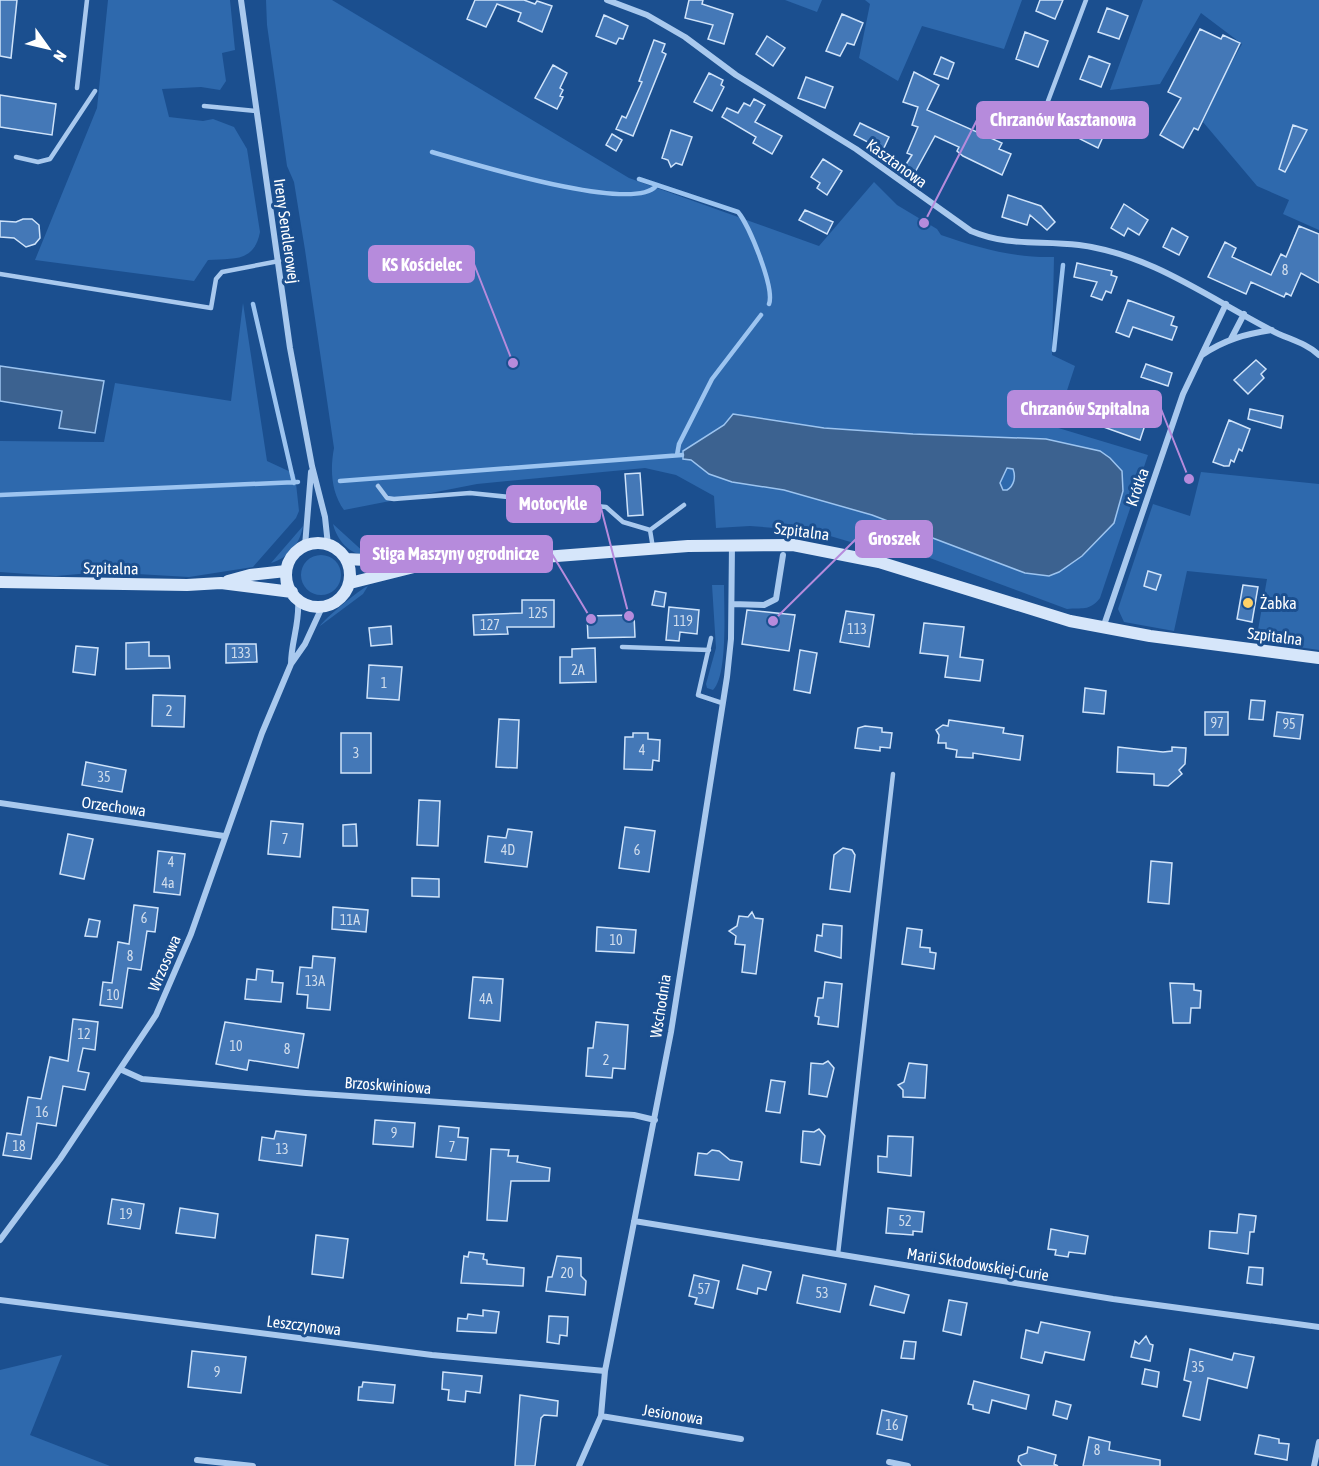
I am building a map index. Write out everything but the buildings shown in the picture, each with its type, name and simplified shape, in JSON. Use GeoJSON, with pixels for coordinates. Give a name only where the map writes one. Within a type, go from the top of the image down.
{"type":"FeatureCollection","features":[{"type":"Feature","properties":{"kind":"main road"},"geometry":{"type":"LineString","coordinates":[[315,543],[328,545],[346,559],[350,583],[340,598],[312,607],[295,596],[286,571],[292,556],[305,546],[315,543]]}},
{"type":"Feature","properties":{"kind":"main road","name":"Szpitalna"},"geometry":{"type":"LineString","coordinates":[[350,583],[414,567],[653,548],[732,544],[793,545],[855,556],[1070,621],[1102,628],[1319,658]]}},
{"type":"Feature","properties":{"kind":"main road","name":"Szpitalna"},"geometry":{"type":"LineString","coordinates":[[346,559],[387,561],[414,567]]}},
{"type":"Feature","properties":{"kind":"main road","name":"Szpitalna"},"geometry":{"type":"LineString","coordinates":[[221,583],[250,575],[286,571]]}},
{"type":"Feature","properties":{"kind":"main road","name":"Szpitalna"},"geometry":{"type":"LineString","coordinates":[[0,582],[177,585],[221,583],[295,596]]}},
{"type":"Feature","properties":{"kind":"street","name":"Ireny Sendlerowej"},"geometry":{"type":"LineString","coordinates":[[241,0],[290,348],[312,466]]}},
{"type":"Feature","properties":{"kind":"street","name":"Kasztanowa"},"geometry":{"type":"LineString","coordinates":[[607,0],[647,15],[685,37],[736,75],[856,149],[971,231],[992,240],[1033,245],[1078,245],[1126,254],[1226,304],[1272,330],[1311,347],[1319,355]]}},
{"type":"Feature","properties":{"kind":"street","name":"Krótka"},"geometry":{"type":"LineString","coordinates":[[1102,628],[1183,394],[1226,304]]}},
{"type":"Feature","properties":{"kind":"street"},"geometry":{"type":"LineString","coordinates":[[1230,339],[1244,314]]}},
{"type":"Feature","properties":{"kind":"street"},"geometry":{"type":"LineString","coordinates":[[1201,356],[1243,334],[1272,330]]}},
{"type":"Feature","properties":{"kind":"street"},"geometry":{"type":"LineString","coordinates":[[1311,347],[1319,346]]}},
{"type":"Feature","properties":{"kind":"street"},"geometry":{"type":"LineString","coordinates":[[312,466],[325,517],[328,545]]}},
{"type":"Feature","properties":{"kind":"street"},"geometry":{"type":"LineString","coordinates":[[305,546],[312,466]]}},
{"type":"Feature","properties":{"kind":"street","name":"Wschodnia"},"geometry":{"type":"LineString","coordinates":[[579,1466],[601,1416],[605,1371],[655,1120],[731,639],[732,544]]}},
{"type":"Feature","properties":{"kind":"street"},"geometry":{"type":"LineString","coordinates":[[732,604],[764,605],[776,599],[783,555]]}},
{"type":"Feature","properties":{"kind":"street","name":"Wrzosowa"},"geometry":{"type":"LineString","coordinates":[[291,664],[291,649],[299,619],[295,596]]}},
{"type":"Feature","properties":{"kind":"street","name":"Wrzosowa"},"geometry":{"type":"LineString","coordinates":[[0,1240],[122,1070],[156,1015],[176,972],[262,733],[291,664],[305,644],[323,605]]}},
{"type":"Feature","properties":{"kind":"street","name":"Orzechowa"},"geometry":{"type":"LineString","coordinates":[[0,803],[224,836]]}},
{"type":"Feature","properties":{"kind":"street","name":"Brzoskwiniowa"},"geometry":{"type":"LineString","coordinates":[[122,1070],[142,1079],[306,1093],[634,1115],[655,1120]]}},
{"type":"Feature","properties":{"kind":"street","name":"Marii Skłodowskiej-Curie"},"geometry":{"type":"LineString","coordinates":[[634,1221],[1113,1299],[1319,1327]]}},
{"type":"Feature","properties":{"kind":"street","name":"Leszczynowa"},"geometry":{"type":"LineString","coordinates":[[0,1300],[432,1355],[605,1371]]}},
{"type":"Feature","properties":{"kind":"street","name":"Jesionowa"},"geometry":{"type":"LineString","coordinates":[[601,1416],[741,1439]]}},
{"type":"Feature","properties":{"kind":"street"},"geometry":{"type":"LineString","coordinates":[[1314,1466],[1319,1442]]}},
{"type":"Feature","properties":{"kind":"street"},"geometry":{"type":"LineString","coordinates":[[197,1460],[253,1466]]}},
{"type":"Feature","properties":{"kind":"street"},"geometry":{"type":"LineString","coordinates":[[889,1462],[908,1466]]}},
{"type":"Feature","properties":{"kind":"lane"},"geometry":{"type":"LineString","coordinates":[[77,88],[87,0]]}},
{"type":"Feature","properties":{"kind":"lane"},"geometry":{"type":"LineString","coordinates":[[1047,101],[1086,0]]}},
{"type":"Feature","properties":{"kind":"lane"},"geometry":{"type":"LineString","coordinates":[[16,157],[38,162],[50,159],[95,91]]}},
{"type":"Feature","properties":{"kind":"lane"},"geometry":{"type":"LineString","coordinates":[[204,106],[256,111]]}},
{"type":"Feature","properties":{"kind":"lane"},"geometry":{"type":"LineString","coordinates":[[0,274],[211,308],[216,279],[222,272],[279,261]]}},
{"type":"Feature","properties":{"kind":"lane"},"geometry":{"type":"LineString","coordinates":[[378,486],[387,498],[394,499],[470,493],[606,507],[623,522],[650,530]]}},
{"type":"Feature","properties":{"kind":"lane"},"geometry":{"type":"LineString","coordinates":[[650,530],[684,506]]}},
{"type":"Feature","properties":{"kind":"lane"},"geometry":{"type":"LineString","coordinates":[[650,530],[653,548]]}},
{"type":"Feature","properties":{"kind":"lane"},"geometry":{"type":"LineString","coordinates":[[711,638],[698,695],[722,703]]}},
{"type":"Feature","properties":{"kind":"lane"},"geometry":{"type":"LineString","coordinates":[[622,647],[710,650]]}},
{"type":"Feature","properties":{"kind":"lane"},"geometry":{"type":"LineString","coordinates":[[838,1254],[893,774]]}},
{"type":"Feature","properties":{"kind":"shaded area"},"geometry":{"type":"Polygon","coordinates":[[[108,0],[230,0],[235,50],[222,53],[226,81],[220,90],[201,87],[162,89],[169,117],[203,121],[213,119],[234,127],[247,149],[260,232],[257,242],[248,254],[241,257],[208,260],[194,281],[35,260],[97,108],[108,0]]]}},
{"type":"Feature","properties":{"kind":"shaded area"},"geometry":{"type":"Polygon","coordinates":[[[266,0],[332,0],[629,178],[819,246],[874,182],[897,205],[937,229],[941,235],[996,251],[1024,256],[1054,257],[1052,355],[1075,366],[1055,427],[1148,455],[1100,598],[1089,607],[1067,609],[911,551],[878,550],[813,531],[750,526],[716,528],[714,496],[676,475],[645,468],[477,484],[344,510],[334,488],[332,464],[334,448],[294,182],[287,166],[267,25],[266,0]]]}},
{"type":"Feature","properties":{"kind":"shaded area"},"geometry":{"type":"Polygon","coordinates":[[[785,0],[822,0],[817,12],[785,0]]]}},
{"type":"Feature","properties":{"kind":"shaded area"},"geometry":{"type":"Polygon","coordinates":[[[865,0],[1022,0],[1004,49],[922,26],[898,81],[859,58],[870,4],[865,0]]]}},
{"type":"Feature","properties":{"kind":"shaded area"},"geometry":{"type":"Polygon","coordinates":[[[1143,0],[1319,0],[1319,230],[1283,214],[1289,200],[1257,186],[1203,122],[1242,44],[1201,13],[1160,84],[1110,90],[1143,0]]]}},
{"type":"Feature","properties":{"kind":"shaded area"},"geometry":{"type":"Polygon","coordinates":[[[243,303],[267,461],[295,474],[299,511],[296,518],[253,567],[189,577],[102,572],[56,576],[0,572],[0,441],[104,442],[115,383],[231,401],[243,303]]]}},
{"type":"Feature","properties":{"kind":"shaded area"},"geometry":{"type":"Polygon","coordinates":[[[0,366],[104,381],[95,433],[59,428],[62,411],[0,401],[0,366]]]}},
{"type":"Feature","properties":{"kind":"shaded area"},"geometry":{"type":"Polygon","coordinates":[[[733,414],[824,428],[1046,439],[1100,451],[1122,471],[1123,491],[1114,523],[1082,556],[1049,576],[1025,573],[872,515],[784,490],[732,482],[709,474],[691,460],[683,459],[683,451],[724,425],[733,414]],[[1007,468],[1000,483],[1003,490],[1007,490],[1013,484],[1013,469],[1007,468]]]}},
{"type":"Feature","properties":{"kind":"shaded area"},"geometry":{"type":"Polygon","coordinates":[[[1201,472],[1319,484],[1319,650],[1256,641],[1267,579],[1187,571],[1174,631],[1124,622],[1118,609],[1153,504],[1190,516],[1201,472]]]}},
{"type":"Feature","properties":{"kind":"shaded area"},"geometry":{"type":"Polygon","coordinates":[[[333,524],[367,555],[345,546],[337,536],[333,524]]]}},
{"type":"Feature","properties":{"kind":"shaded area"},"geometry":{"type":"Polygon","coordinates":[[[303,526],[299,539],[288,554],[271,563],[303,526]]]}},
{"type":"Feature","properties":{"kind":"shaded area"},"geometry":{"type":"Polygon","coordinates":[[[321,555],[329,556],[335,561],[340,567],[340,583],[335,589],[329,594],[321,595],[313,594],[307,589],[302,583],[301,575],[302,567],[307,561],[313,556],[321,555]]]}},
{"type":"Feature","properties":{"kind":"shaded area"},"geometry":{"type":"Polygon","coordinates":[[[712,585],[724,585],[723,656],[718,682],[713,690],[707,688],[706,684],[716,648],[712,585]]]}},
{"type":"Feature","properties":{"kind":"shaded area"},"geometry":{"type":"Polygon","coordinates":[[[368,586],[363,594],[320,626],[342,604],[368,586]]]}},
{"type":"Feature","properties":{"kind":"shaded area"},"geometry":{"type":"Polygon","coordinates":[[[62,1355],[30,1435],[110,1466],[0,1466],[0,1370],[62,1355]]]}},
{"type":"Feature","properties":{"kind":"waterway"},"geometry":{"type":"LineString","coordinates":[[432,152],[512,175],[584,190],[616,194],[641,193],[656,186]]}},
{"type":"Feature","properties":{"kind":"waterway"},"geometry":{"type":"LineString","coordinates":[[639,179],[738,212],[765,271],[770,296],[769,304]]}},
{"type":"Feature","properties":{"kind":"waterway"},"geometry":{"type":"LineString","coordinates":[[1054,350],[1063,265]]}},
{"type":"Feature","properties":{"kind":"waterway"},"geometry":{"type":"LineString","coordinates":[[253,304],[294,483]]}},
{"type":"Feature","properties":{"kind":"waterway"},"geometry":{"type":"LineString","coordinates":[[677,455],[679,444],[712,379],[761,315]]}},
{"type":"Feature","properties":{"kind":"waterway"},"geometry":{"type":"LineString","coordinates":[[340,481],[682,455]]}},
{"type":"Feature","properties":{"kind":"waterway"},"geometry":{"type":"LineString","coordinates":[[0,495],[298,482]]}},
{"type":"Feature","properties":{"kind":"place","name":"Chrzanów Kasztanowa"},"geometry":{"type":"Point","coordinates":[924,223]}},
{"type":"Feature","properties":{"kind":"place","name":"KS Kościelec"},"geometry":{"type":"Point","coordinates":[513,363]}},
{"type":"Feature","properties":{"kind":"place","name":"Chrzanów Szpitalna"},"geometry":{"type":"Point","coordinates":[1189,479]}},
{"type":"Feature","properties":{"kind":"place","name":"Żabka"},"geometry":{"type":"Point","coordinates":[1248,603]}},
{"type":"Feature","properties":{"kind":"place","name":"Motocykle"},"geometry":{"type":"Point","coordinates":[629,616]}},
{"type":"Feature","properties":{"kind":"place","name":"Stiga Maszyny ogrodnicze"},"geometry":{"type":"Point","coordinates":[591,619]}},
{"type":"Feature","properties":{"kind":"place","name":"Groszek"},"geometry":{"type":"Point","coordinates":[773,621]}}]}
